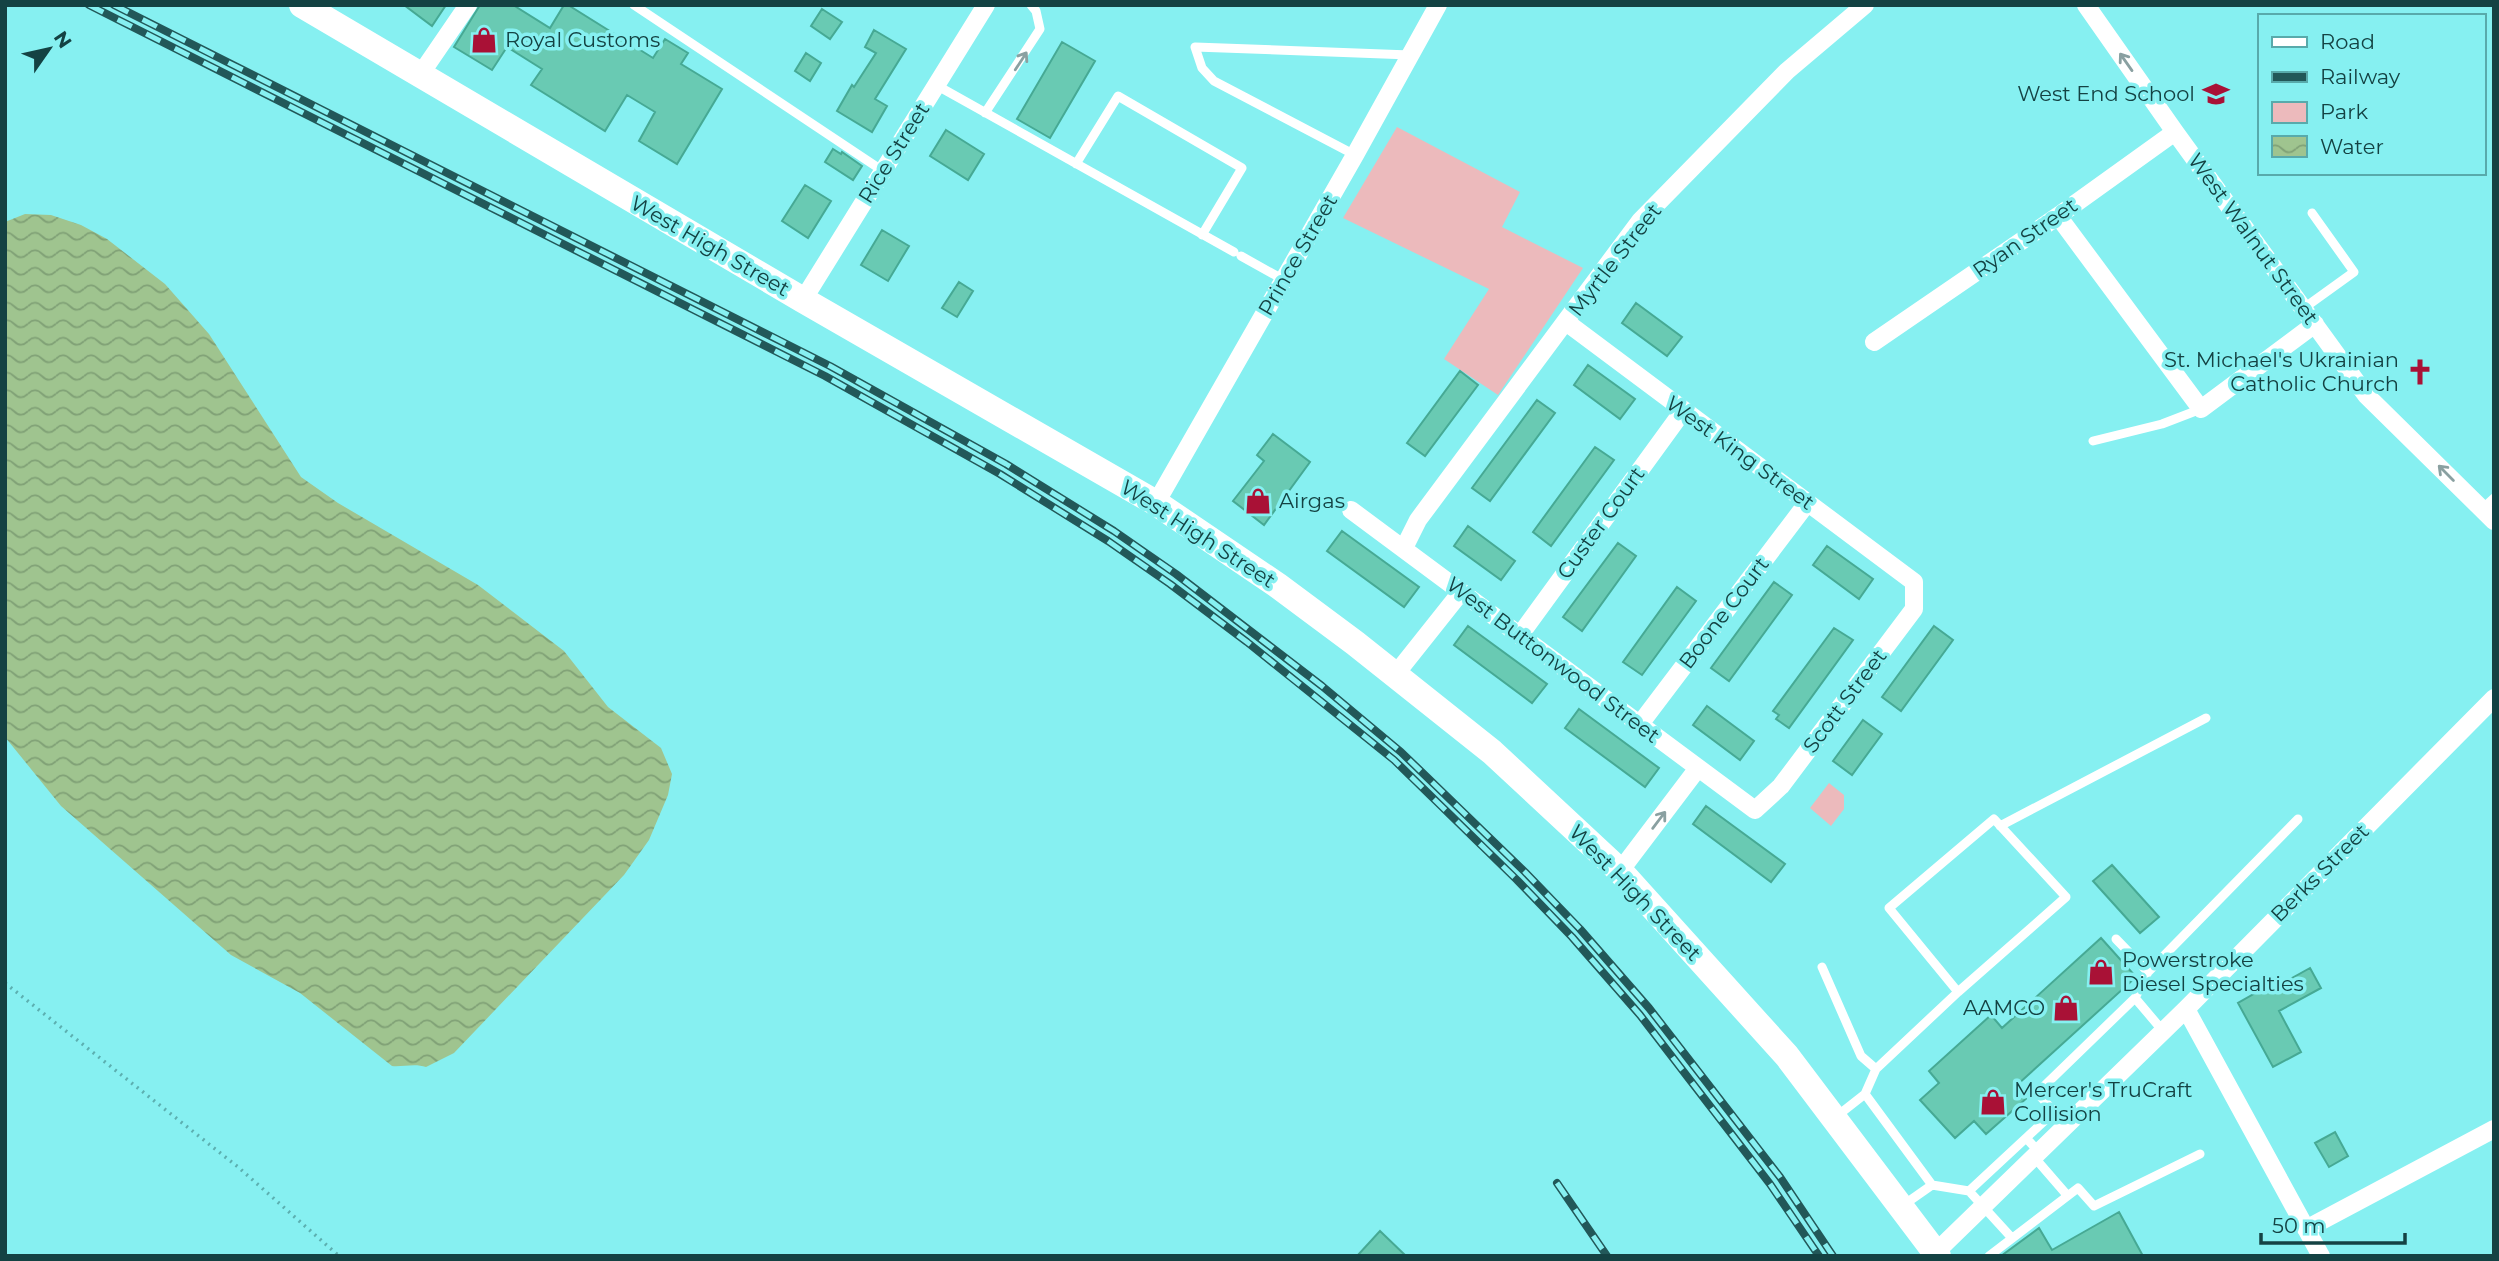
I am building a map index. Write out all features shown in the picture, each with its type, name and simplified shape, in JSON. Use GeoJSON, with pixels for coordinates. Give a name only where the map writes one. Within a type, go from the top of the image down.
{"type":"FeatureCollection","features":[{"type":"Feature","properties":{"kind":"main road","name":"West High Street"},"geometry":{"type":"LineString","coordinates":[[302,5],[803,300],[1156,503],[1277,585],[1395,675],[1492,752],[1620,872],[1787,1056],[1937,1254]]}},
{"type":"Feature","properties":{"kind":"street"},"geometry":{"type":"LineString","coordinates":[[420,75],[468,5]]}},
{"type":"Feature","properties":{"kind":"street","name":"Rice Street"},"geometry":{"type":"LineString","coordinates":[[803,300],[986,5]]}},
{"type":"Feature","properties":{"kind":"street","name":"Prince Street"},"geometry":{"type":"LineString","coordinates":[[1156,503],[1438,5]]}},
{"type":"Feature","properties":{"kind":"street","name":"Myrtle Street"},"geometry":{"type":"LineString","coordinates":[[1404,548],[1418,520],[1640,221],[1787,71],[1865,5]]}},
{"type":"Feature","properties":{"kind":"street","name":"West Walnut Street"},"geometry":{"type":"LineString","coordinates":[[2086,5],[2366,395],[2490,509]]}},
{"type":"Feature","properties":{"kind":"street","name":"Ryan Street"},"geometry":{"type":"LineString","coordinates":[[1874,342],[2059,216],[2175,132]]}},
{"type":"Feature","properties":{"kind":"street"},"geometry":{"type":"LineString","coordinates":[[2059,216],[2201,409],[2315,324]]}},
{"type":"Feature","properties":{"kind":"street","name":"West King Street"},"geometry":{"type":"LineString","coordinates":[[1566,323],[1914,582]]}},
{"type":"Feature","properties":{"kind":"street","name":"Custer Court"},"geometry":{"type":"LineString","coordinates":[[1520,635],[1682,411]]}},
{"type":"Feature","properties":{"kind":"street","name":"Boone Court"},"geometry":{"type":"LineString","coordinates":[[1640,724],[1808,502]]}},
{"type":"Feature","properties":{"kind":"street","name":"West Buttonwood Street"},"geometry":{"type":"LineString","coordinates":[[1351,510],[1755,810]]}},
{"type":"Feature","properties":{"kind":"street","name":"Scott Street"},"geometry":{"type":"LineString","coordinates":[[1755,810],[1782,786],[1914,609],[1914,582]]}},
{"type":"Feature","properties":{"kind":"street"},"geometry":{"type":"LineString","coordinates":[[1395,675],[1461,592]]}},
{"type":"Feature","properties":{"kind":"street","name":"Berks Street"},"geometry":{"type":"LineString","coordinates":[[1937,1254],[2186,1009],[2494,698]]}},
{"type":"Feature","properties":{"kind":"street"},"geometry":{"type":"LineString","coordinates":[[1620,872],[1698,768]]}},
{"type":"Feature","properties":{"kind":"street"},"geometry":{"type":"LineString","coordinates":[[2186,1009],[2321,1256]]}},
{"type":"Feature","properties":{"kind":"street"},"geometry":{"type":"LineString","coordinates":[[2306,1229],[2494,1129]]}},
{"type":"Feature","properties":{"kind":"lane"},"geometry":{"type":"LineString","coordinates":[[634,5],[883,171]]}},
{"type":"Feature","properties":{"kind":"lane"},"geometry":{"type":"LineString","coordinates":[[985,113],[1041,29],[1031,5]]}},
{"type":"Feature","properties":{"kind":"lane"},"geometry":{"type":"LineString","coordinates":[[1355,155],[1214,81],[1202,68],[1195,47],[1411,55]]}},
{"type":"Feature","properties":{"kind":"lane"},"geometry":{"type":"LineString","coordinates":[[936,85],[1283,280]]}},
{"type":"Feature","properties":{"kind":"lane"},"geometry":{"type":"LineString","coordinates":[[1076,164],[1118,96],[1242,168],[1202,235]]}},
{"type":"Feature","properties":{"kind":"lane"},"geometry":{"type":"LineString","coordinates":[[2304,308],[2354,272],[2312,213]]}},
{"type":"Feature","properties":{"kind":"lane"},"geometry":{"type":"LineString","coordinates":[[2093,441],[2162,424],[2201,409]]}},
{"type":"Feature","properties":{"kind":"lane"},"geometry":{"type":"LineString","coordinates":[[2000,826],[2206,718]]}},
{"type":"Feature","properties":{"kind":"lane"},"geometry":{"type":"LineString","coordinates":[[1835,1117],[1865,1094],[1876,1069],[2066,897],[1994,819],[1889,908],[1958,992]]}},
{"type":"Feature","properties":{"kind":"lane"},"geometry":{"type":"LineString","coordinates":[[2067,1125],[2037,1093],[2135,998],[2148,972],[2298,819]]}},
{"type":"Feature","properties":{"kind":"lane"},"geometry":{"type":"LineString","coordinates":[[2116,939],[2148,972]]}},
{"type":"Feature","properties":{"kind":"lane"},"geometry":{"type":"LineString","coordinates":[[1822,967],[1861,1056],[1876,1069]]}},
{"type":"Feature","properties":{"kind":"lane"},"geometry":{"type":"LineString","coordinates":[[2135,998],[2163,1031]]}},
{"type":"Feature","properties":{"kind":"lane"},"geometry":{"type":"LineString","coordinates":[[1865,1094],[1932,1185]]}},
{"type":"Feature","properties":{"kind":"lane"},"geometry":{"type":"LineString","coordinates":[[1969,1191],[2054,1112]]}},
{"type":"Feature","properties":{"kind":"lane"},"geometry":{"type":"LineString","coordinates":[[2026,1138],[2067,1195]]}},
{"type":"Feature","properties":{"kind":"lane"},"geometry":{"type":"LineString","coordinates":[[1989,1256],[1988,1254],[2032,1227],[2078,1188],[2094,1206],[2200,1154]]}},
{"type":"Feature","properties":{"kind":"lane"},"geometry":{"type":"LineString","coordinates":[[1902,1206],[1932,1185],[1969,1191],[2016,1236]]}},
{"type":"Feature","properties":{"kind":"path"},"geometry":{"type":"LineString","coordinates":[[5,983],[238,1167],[339,1256]]}},
{"type":"Feature","properties":{"kind":"green space"},"geometry":{"type":"Polygon","coordinates":[[[1397,127],[1520,192],[1502,227],[1583,268],[1498,395],[1444,359],[1489,289],[1343,218],[1397,127]]]}},
{"type":"Feature","properties":{"kind":"green space"},"geometry":{"type":"Polygon","coordinates":[[[1829,783],[1844,795],[1844,809],[1831,826],[1810,808],[1829,783]]]}},
{"type":"Feature","properties":{"kind":"water"},"geometry":{"type":"Polygon","coordinates":[[[25,214],[51,215],[81,225],[107,239],[165,284],[209,334],[301,477],[338,503],[478,585],[564,651],[608,707],[661,748],[672,774],[668,795],[649,840],[624,875],[454,1053],[426,1067],[392,1066],[300,993],[231,955],[61,806],[5,737],[5,222],[25,214]]]}},
{"type":"Feature","properties":{"kind":"building"},"geometry":{"type":"Polygon","coordinates":[[[404,5],[446,5],[432,26],[404,5]]]}},
{"type":"Feature","properties":{"kind":"building"},"geometry":{"type":"Polygon","coordinates":[[[480,5],[513,5],[550,28],[564,5],[568,5],[653,58],[665,39],[688,53],[681,64],[722,89],[677,164],[639,141],[655,112],[627,95],[605,131],[531,85],[542,69],[507,47],[492,70],[454,47],[480,5]]]}},
{"type":"Feature","properties":{"kind":"building"},"geometry":{"type":"Polygon","coordinates":[[[822,9],[842,22],[830,39],[811,26],[822,9]]]}},
{"type":"Feature","properties":{"kind":"building"},"geometry":{"type":"Polygon","coordinates":[[[874,30],[906,49],[875,99],[887,106],[872,132],[837,111],[876,53],[865,47],[874,30]]]}},
{"type":"Feature","properties":{"kind":"building"},"geometry":{"type":"Polygon","coordinates":[[[1062,42],[1095,61],[1050,138],[1017,119],[1062,42]]]}},
{"type":"Feature","properties":{"kind":"building"},"geometry":{"type":"Polygon","coordinates":[[[806,53],[821,63],[810,81],[795,71],[806,53]]]}},
{"type":"Feature","properties":{"kind":"building"},"geometry":{"type":"Polygon","coordinates":[[[946,130],[984,154],[968,180],[930,156],[946,130]]]}},
{"type":"Feature","properties":{"kind":"building"},"geometry":{"type":"Polygon","coordinates":[[[833,149],[862,166],[853,180],[825,162],[833,149]]]}},
{"type":"Feature","properties":{"kind":"building"},"geometry":{"type":"Polygon","coordinates":[[[805,185],[831,201],[808,238],[782,221],[805,185]]]}},
{"type":"Feature","properties":{"kind":"building"},"geometry":{"type":"Polygon","coordinates":[[[882,230],[909,246],[888,281],[861,265],[882,230]]]}},
{"type":"Feature","properties":{"kind":"building"},"geometry":{"type":"Polygon","coordinates":[[[959,282],[973,291],[957,317],[942,308],[959,282]]]}},
{"type":"Feature","properties":{"kind":"building"},"geometry":{"type":"Polygon","coordinates":[[[1636,303],[1682,337],[1667,356],[1622,323],[1636,303]]]}},
{"type":"Feature","properties":{"kind":"building"},"geometry":{"type":"Polygon","coordinates":[[[1588,365],[1635,399],[1620,419],[1574,385],[1588,365]]]}},
{"type":"Feature","properties":{"kind":"building"},"geometry":{"type":"Polygon","coordinates":[[[1460,371],[1478,385],[1425,456],[1407,443],[1460,371]]]}},
{"type":"Feature","properties":{"kind":"building"},"geometry":{"type":"Polygon","coordinates":[[[1537,400],[1555,413],[1490,501],[1472,488],[1537,400]]]}},
{"type":"Feature","properties":{"kind":"building"},"geometry":{"type":"Polygon","coordinates":[[[1273,434],[1310,462],[1264,525],[1233,501],[1264,461],[1257,455],[1273,434]]]}},
{"type":"Feature","properties":{"kind":"building"},"geometry":{"type":"Polygon","coordinates":[[[1595,447],[1614,460],[1551,546],[1533,532],[1595,447]]]}},
{"type":"Feature","properties":{"kind":"building"},"geometry":{"type":"Polygon","coordinates":[[[1468,526],[1515,561],[1501,580],[1454,546],[1468,526]]]}},
{"type":"Feature","properties":{"kind":"building"},"geometry":{"type":"Polygon","coordinates":[[[1342,531],[1419,587],[1404,607],[1327,551],[1342,531]]]}},
{"type":"Feature","properties":{"kind":"building"},"geometry":{"type":"Polygon","coordinates":[[[1618,543],[1636,556],[1582,631],[1563,617],[1618,543]]]}},
{"type":"Feature","properties":{"kind":"building"},"geometry":{"type":"Polygon","coordinates":[[[1827,546],[1873,579],[1859,599],[1813,565],[1827,546]]]}},
{"type":"Feature","properties":{"kind":"building"},"geometry":{"type":"Polygon","coordinates":[[[1774,582],[1792,595],[1729,681],[1711,668],[1774,582]]]}},
{"type":"Feature","properties":{"kind":"building"},"geometry":{"type":"Polygon","coordinates":[[[1677,587],[1696,601],[1642,675],[1623,662],[1677,587]]]}},
{"type":"Feature","properties":{"kind":"building"},"geometry":{"type":"Polygon","coordinates":[[[1468,626],[1547,684],[1532,703],[1454,645],[1468,626]]]}},
{"type":"Feature","properties":{"kind":"building"},"geometry":{"type":"Polygon","coordinates":[[[1934,626],[1953,640],[1901,711],[1882,697],[1934,626]]]}},
{"type":"Feature","properties":{"kind":"building"},"geometry":{"type":"Polygon","coordinates":[[[1834,628],[1853,640],[1789,728],[1776,719],[1779,715],[1773,711],[1834,628]]]}},
{"type":"Feature","properties":{"kind":"building"},"geometry":{"type":"Polygon","coordinates":[[[1707,706],[1754,741],[1740,760],[1693,725],[1707,706]]]}},
{"type":"Feature","properties":{"kind":"building"},"geometry":{"type":"Polygon","coordinates":[[[1579,709],[1659,768],[1645,787],[1565,728],[1579,709]]]}},
{"type":"Feature","properties":{"kind":"building"},"geometry":{"type":"Polygon","coordinates":[[[1863,720],[1882,734],[1852,775],[1833,761],[1863,720]]]}},
{"type":"Feature","properties":{"kind":"building"},"geometry":{"type":"Polygon","coordinates":[[[1706,806],[1785,864],[1771,882],[1693,824],[1706,806]]]}},
{"type":"Feature","properties":{"kind":"building"},"geometry":{"type":"Polygon","coordinates":[[[2112,865],[2159,917],[2140,933],[2093,881],[2112,865]]]}},
{"type":"Feature","properties":{"kind":"building"},"geometry":{"type":"Polygon","coordinates":[[[2101,938],[2136,977],[2017,1085],[2028,1097],[1986,1134],[1974,1121],[1955,1138],[1920,1100],[1939,1083],[1929,1071],[1991,1015],[2002,1028],[2101,938]]]}},
{"type":"Feature","properties":{"kind":"building"},"geometry":{"type":"Polygon","coordinates":[[[2310,968],[2321,988],[2279,1011],[2301,1052],[2273,1067],[2238,1003],[2266,987],[2269,991],[2310,968]]]}},
{"type":"Feature","properties":{"kind":"building"},"geometry":{"type":"Polygon","coordinates":[[[2335,1132],[2348,1156],[2329,1167],[2315,1143],[2335,1132]]]}},
{"type":"Feature","properties":{"kind":"building"},"geometry":{"type":"Polygon","coordinates":[[[2119,1212],[2143,1256],[2001,1256],[2039,1228],[2052,1250],[2119,1212]]]}},
{"type":"Feature","properties":{"kind":"building"},"geometry":{"type":"Polygon","coordinates":[[[1380,1231],[1406,1256],[1357,1256],[1380,1231]]]}},
{"type":"Feature","properties":{"kind":"railway"},"geometry":{"type":"LineString","coordinates":[[89,5],[825,376],[1000,474],[1108,541],[1170,584],[1394,760],[1517,880],[1572,937],[1640,1015],[1770,1184],[1819,1256]]}},
{"type":"Feature","properties":{"kind":"railway"},"geometry":{"type":"LineString","coordinates":[[114,5],[830,366],[1006,464],[1114,531],[1176,574],[1322,686],[1401,752],[1580,929],[1649,1008],[1780,1177],[1833,1256]]}},
{"type":"Feature","properties":{"kind":"railway"},"geometry":{"type":"LineString","coordinates":[[1557,1183],[1607,1256]]}},
{"type":"Feature","properties":{"kind":"place","name":"Royal Customs"},"geometry":{"type":"Point","coordinates":[484,40]}},
{"type":"Feature","properties":{"kind":"place","name":"West End School"},"geometry":{"type":"Point","coordinates":[2216,94]}},
{"type":"Feature","properties":{"kind":"place","name":"St. Michael's Ukrainian Catholic Church"},"geometry":{"type":"Point","coordinates":[2420,372]}},
{"type":"Feature","properties":{"kind":"place","name":"Airgas"},"geometry":{"type":"Point","coordinates":[1258,501]}},
{"type":"Feature","properties":{"kind":"place","name":"Powerstroke Diesel Specialties"},"geometry":{"type":"Point","coordinates":[2101,972]}},
{"type":"Feature","properties":{"kind":"place","name":"AAMCO"},"geometry":{"type":"Point","coordinates":[2066,1008]}},
{"type":"Feature","properties":{"kind":"place","name":"Mercer's TruCraft Collision"},"geometry":{"type":"Point","coordinates":[1993,1102]}}]}
